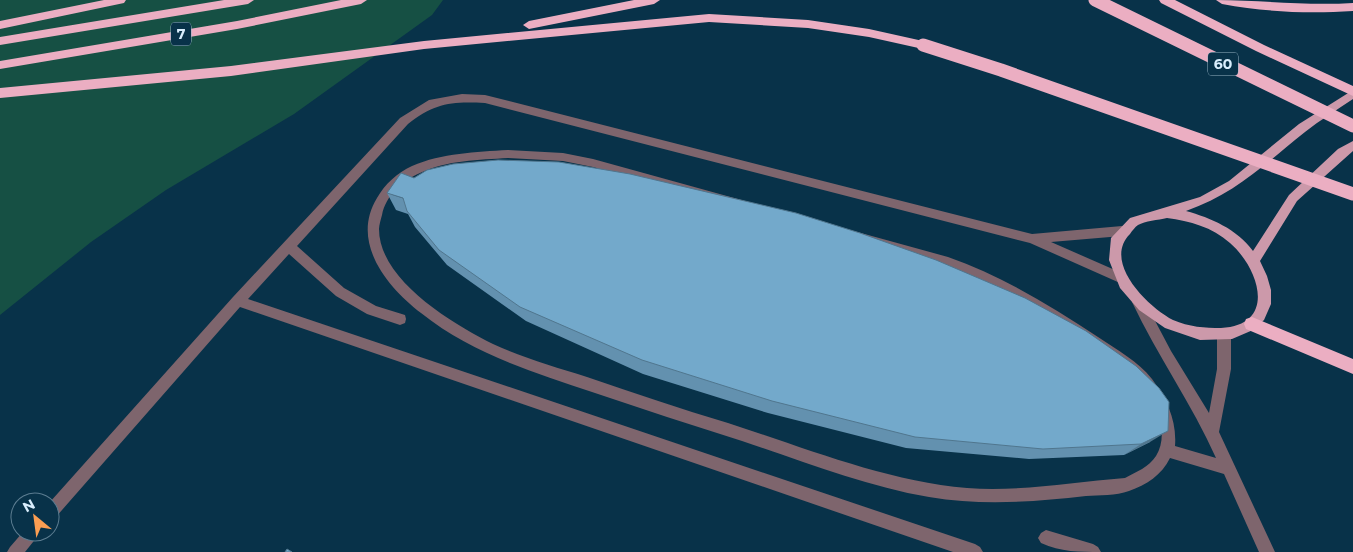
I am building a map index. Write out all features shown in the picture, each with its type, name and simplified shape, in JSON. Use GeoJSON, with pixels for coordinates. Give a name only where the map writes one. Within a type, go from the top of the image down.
{"type":"FeatureCollection","features":[{"type":"Feature","properties":{"kind":"highway"},"geometry":{"type":"LineString","coordinates":[[0,25],[120,0]]}},
{"type":"Feature","properties":{"kind":"highway","name":"7"},"geometry":{"type":"LineString","coordinates":[[0,41],[248,0]]}},
{"type":"Feature","properties":{"kind":"highway","name":"7"},"geometry":{"type":"LineString","coordinates":[[0,65],[238,25],[361,0]]}},
{"type":"Feature","properties":{"kind":"highway"},"geometry":{"type":"LineString","coordinates":[[424,45],[654,0]]}},
{"type":"Feature","properties":{"kind":"highway","name":"60"},"geometry":{"type":"LineString","coordinates":[[1095,0],[1353,126]]}},
{"type":"Feature","properties":{"kind":"highway","name":"60"},"geometry":{"type":"LineString","coordinates":[[1165,0],[1353,93]]}},
{"type":"Feature","properties":{"kind":"highway"},"geometry":{"type":"LineString","coordinates":[[1222,0],[1266,8],[1312,10],[1353,7]]}},
{"type":"Feature","properties":{"kind":"highway"},"geometry":{"type":"LineString","coordinates":[[0,93],[231,71],[424,45],[656,22],[709,18],[808,24],[868,33],[923,45],[1001,70],[1353,194]]}},
{"type":"Feature","properties":{"kind":"highway"},"geometry":{"type":"LineString","coordinates":[[1252,324],[1353,367]]}},
{"type":"Feature","properties":{"kind":"main road"},"geometry":{"type":"LineString","coordinates":[[1167,213],[1194,218],[1222,230],[1254,259],[1262,274],[1265,302],[1260,314],[1252,324],[1239,331],[1206,335],[1178,328],[1152,314],[1138,302],[1120,278],[1114,253],[1116,241],[1122,232],[1140,218],[1167,213],[1204,200],[1233,184],[1303,127],[1353,93]]}},
{"type":"Feature","properties":{"kind":"main road"},"geometry":{"type":"LineString","coordinates":[[1254,259],[1292,198],[1342,152],[1353,145]]}},
{"type":"Feature","properties":{"kind":"street"},"geometry":{"type":"LineString","coordinates":[[60,501],[238,301],[404,121],[419,108],[440,100],[463,97],[485,99],[1032,239],[1120,278]]}},
{"type":"Feature","properties":{"kind":"street"},"geometry":{"type":"LineString","coordinates":[[536,154],[593,163],[948,262],[978,273],[1036,304],[1133,368],[1150,386],[1163,407],[1167,421],[1168,436],[1166,450],[1161,462],[1152,473],[1126,485],[994,496],[961,495],[894,483],[610,392],[518,361],[481,344],[433,314],[398,285],[385,268],[375,250],[372,226],[374,214],[388,191],[398,181],[423,166],[452,159],[484,155],[536,154]]}},
{"type":"Feature","properties":{"kind":"street"},"geometry":{"type":"LineString","coordinates":[[1032,239],[1122,232]]}},
{"type":"Feature","properties":{"kind":"street"},"geometry":{"type":"LineString","coordinates":[[289,246],[340,292],[372,310],[400,319]]}},
{"type":"Feature","properties":{"kind":"street"},"geometry":{"type":"LineString","coordinates":[[238,301],[975,552]]}},
{"type":"Feature","properties":{"kind":"street"},"geometry":{"type":"LineString","coordinates":[[1138,302],[1166,355],[1212,432],[1267,552]]}},
{"type":"Feature","properties":{"kind":"street"},"geometry":{"type":"LineString","coordinates":[[1212,432],[1224,369],[1224,334]]}},
{"type":"Feature","properties":{"kind":"street"},"geometry":{"type":"LineString","coordinates":[[1166,450],[1228,468]]}},
{"type":"Feature","properties":{"kind":"street"},"geometry":{"type":"LineString","coordinates":[[1046,538],[1093,552]]}},
{"type":"Feature","properties":{"kind":"street"},"geometry":{"type":"LineString","coordinates":[[15,552],[24,542]]}},
{"type":"Feature","properties":{"kind":"shaded area"},"geometry":{"type":"Polygon","coordinates":[[[0,0],[443,0],[432,15],[294,114],[166,190],[91,242],[0,315],[0,0]]]}},
{"type":"Feature","properties":{"kind":"building"},"geometry":{"type":"Polygon","coordinates":[[[498,160],[559,162],[630,174],[796,213],[936,260],[1025,298],[1086,331],[1136,366],[1159,388],[1169,402],[1168,431],[1141,444],[1043,449],[915,437],[772,401],[642,360],[520,307],[439,250],[407,211],[403,198],[387,193],[401,173],[414,178],[427,170],[453,164],[498,160]]]}}]}
